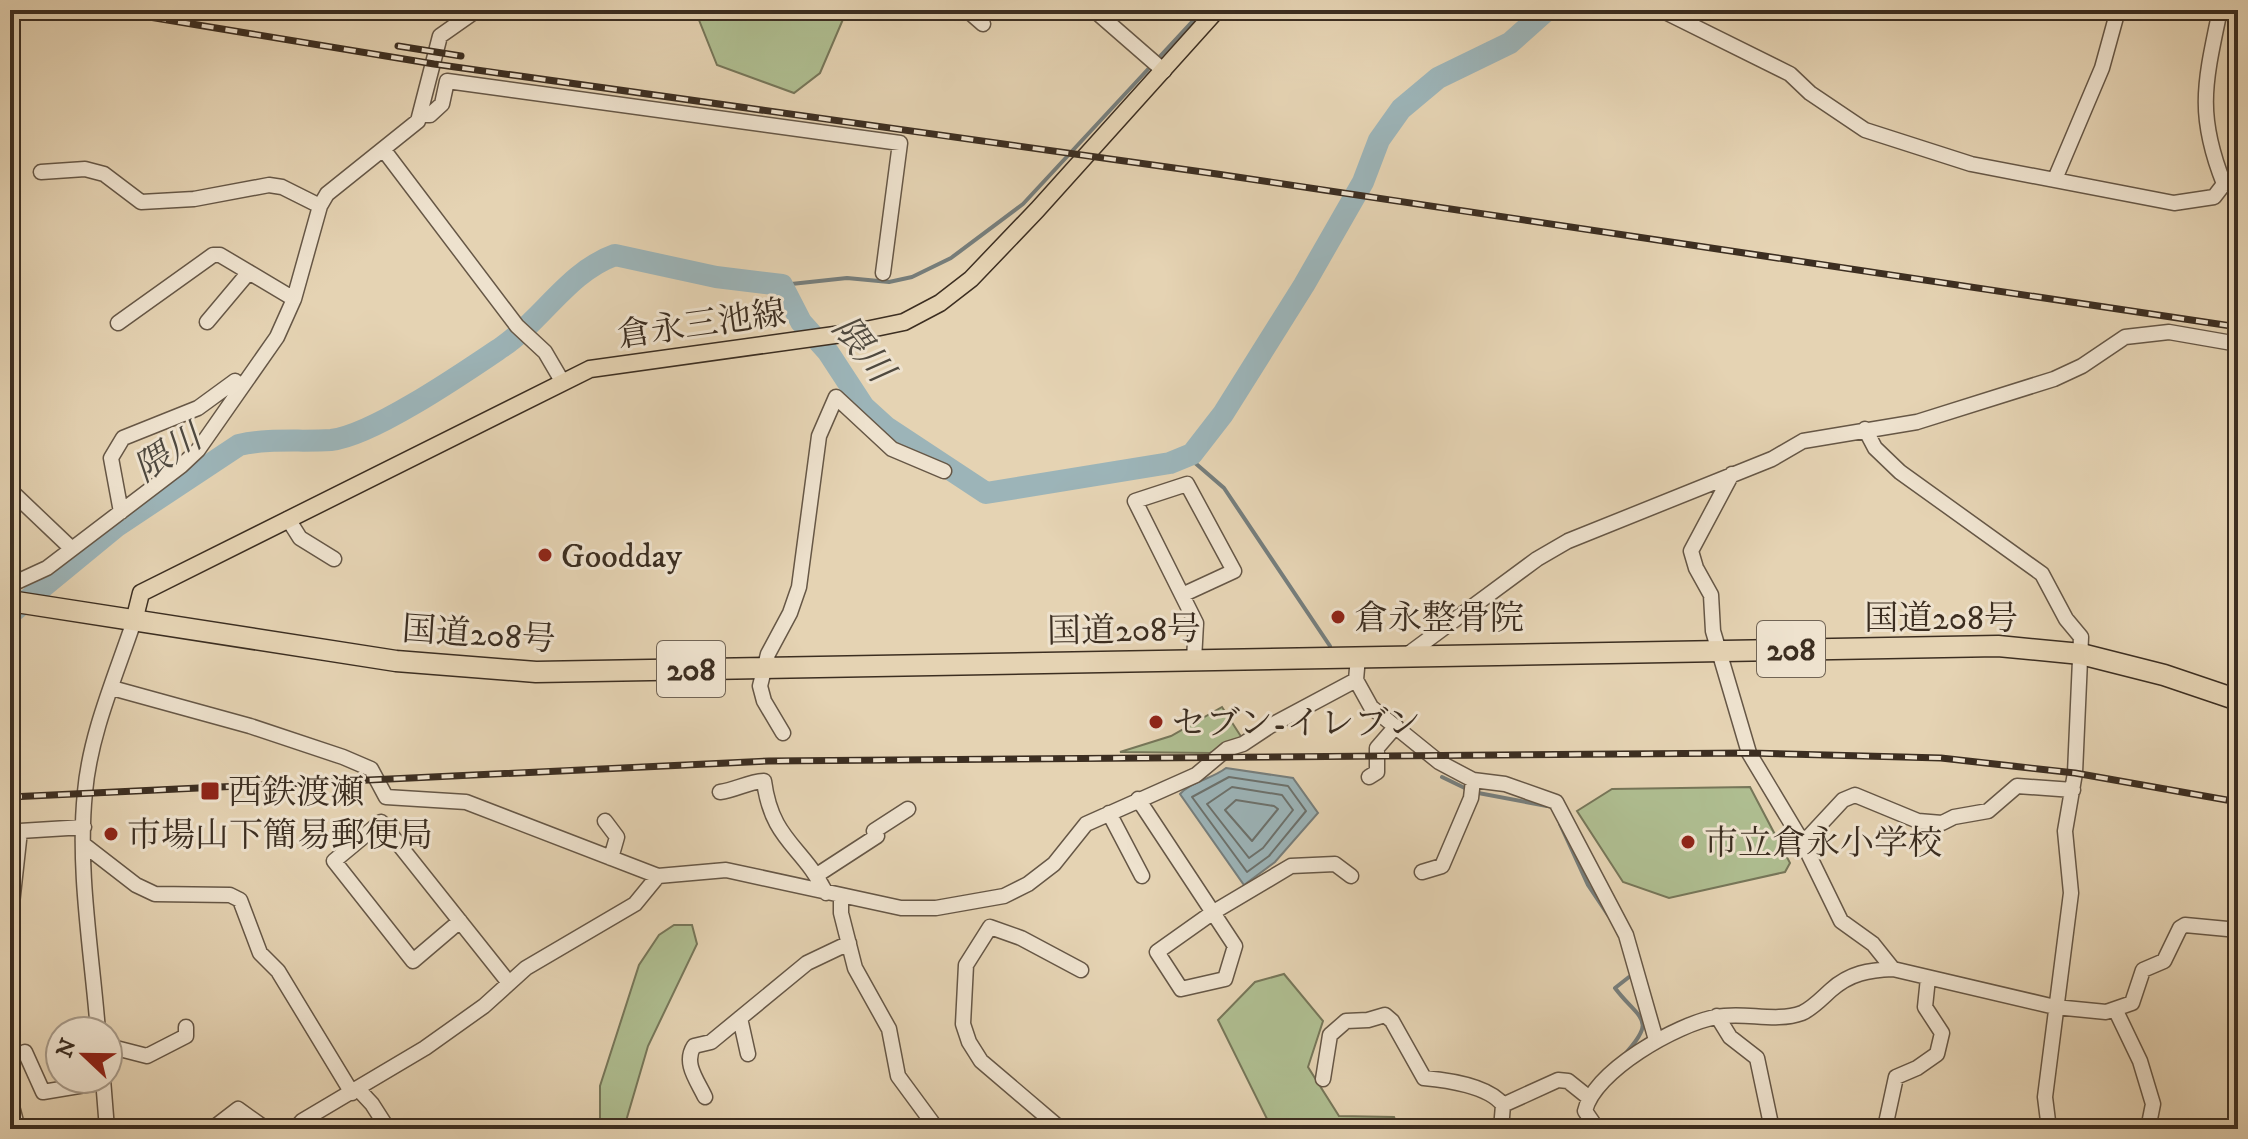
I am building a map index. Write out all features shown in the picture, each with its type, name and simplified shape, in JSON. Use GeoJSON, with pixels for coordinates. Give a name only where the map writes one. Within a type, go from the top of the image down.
{"type":"FeatureCollection","features":[{"type":"Feature","properties":{"kind":"highway","name":"国道208号"},"geometry":{"type":"LineString","coordinates":[[10,601],[262,642],[464,668],[536,672],[1998,646],[2081,654],[2164,675],[2238,700]]}},
{"type":"Feature","properties":{"kind":"main road","name":"倉永三池線"},"geometry":{"type":"LineString","coordinates":[[134,621],[141,593],[562,381],[618,363],[856,332],[904,322],[940,303],[971,279],[1217,10]]}},
{"type":"Feature","properties":{"kind":"street"},"geometry":{"type":"LineString","coordinates":[[10,585],[47,568],[198,450],[277,337],[294,299],[320,206],[327,194],[420,115],[440,36],[477,10]]}},
{"type":"Feature","properties":{"kind":"street"},"geometry":{"type":"LineString","coordinates":[[967,10],[983,24]]}},
{"type":"Feature","properties":{"kind":"street"},"geometry":{"type":"LineString","coordinates":[[1094,10],[1164,71]]}},
{"type":"Feature","properties":{"kind":"street"},"geometry":{"type":"LineString","coordinates":[[1661,10],[1790,74],[1810,93],[1865,130],[1971,164],[2174,203],[2214,197],[2231,184],[2208,145],[2204,119],[2208,67],[2220,10]]}},
{"type":"Feature","properties":{"kind":"street"},"geometry":{"type":"LineString","coordinates":[[2055,179],[2102,68],[2118,10]]}},
{"type":"Feature","properties":{"kind":"street"},"geometry":{"type":"LineString","coordinates":[[420,115],[430,115],[442,104],[447,81],[900,143],[883,273]]}},
{"type":"Feature","properties":{"kind":"street"},"geometry":{"type":"LineString","coordinates":[[383,149],[517,326],[545,352],[562,381]]}},
{"type":"Feature","properties":{"kind":"street"},"geometry":{"type":"LineString","coordinates":[[41,172],[85,169],[104,174],[141,202],[194,199],[269,185],[282,187],[320,206]]}},
{"type":"Feature","properties":{"kind":"street"},"geometry":{"type":"LineString","coordinates":[[118,323],[213,255],[220,255],[294,299]]}},
{"type":"Feature","properties":{"kind":"street"},"geometry":{"type":"LineString","coordinates":[[207,322],[249,272]]}},
{"type":"Feature","properties":{"kind":"street"},"geometry":{"type":"LineString","coordinates":[[1407,655],[1537,559],[1568,541],[1772,459],[1803,441],[1917,422],[2054,379],[2082,366],[2125,337],[2169,332],[2232,344],[2238,353]]}},
{"type":"Feature","properties":{"kind":"street"},"geometry":{"type":"LineString","coordinates":[[121,512],[111,458],[123,438],[198,408],[235,381],[240,386]]}},
{"type":"Feature","properties":{"kind":"street"},"geometry":{"type":"LineString","coordinates":[[783,733],[764,701],[760,686],[764,668],[799,587],[819,436],[836,397],[892,449],[944,471]]}},
{"type":"Feature","properties":{"kind":"street"},"geometry":{"type":"LineString","coordinates":[[1865,429],[1875,448],[1900,472],[2042,574],[2066,619],[2081,637],[2073,790],[2065,831],[2071,893],[2045,1097],[2049,1129]]}},
{"type":"Feature","properties":{"kind":"street"},"geometry":{"type":"LineString","coordinates":[[1732,474],[1691,551],[1696,568],[1711,595],[1710,615],[1749,753],[1803,843],[1841,921],[1873,944],[1893,969]]}},
{"type":"Feature","properties":{"kind":"street"},"geometry":{"type":"LineString","coordinates":[[1182,595],[1234,571],[1187,484],[1135,501],[1182,595],[1196,623],[1194,660]]}},
{"type":"Feature","properties":{"kind":"street"},"geometry":{"type":"LineString","coordinates":[[10,490],[72,549]]}},
{"type":"Feature","properties":{"kind":"street"},"geometry":{"type":"LineString","coordinates":[[288,519],[300,538],[334,559]]}},
{"type":"Feature","properties":{"kind":"street"},"geometry":{"type":"LineString","coordinates":[[97,1015],[83,844],[86,784],[134,621]]}},
{"type":"Feature","properties":{"kind":"street"},"geometry":{"type":"LineString","coordinates":[[1341,657],[1371,707],[1439,762],[1473,780],[1505,784],[1556,802],[1626,935],[1656,1040]]}},
{"type":"Feature","properties":{"kind":"street"},"geometry":{"type":"LineString","coordinates":[[112,688],[333,753],[371,769],[386,797],[466,802],[658,876],[726,870],[901,908],[973,902],[1004,896],[1028,884],[1054,864],[1086,824],[1196,775],[1227,749],[1243,744],[1356,680]]}},
{"type":"Feature","properties":{"kind":"street"},"geometry":{"type":"LineString","coordinates":[[1369,777],[1377,772],[1377,748],[1396,726]]}},
{"type":"Feature","properties":{"kind":"street"},"geometry":{"type":"LineString","coordinates":[[1422,872],[1442,866],[1471,798],[1473,780]]}},
{"type":"Feature","properties":{"kind":"street"},"geometry":{"type":"LineString","coordinates":[[720,792],[741,789],[749,782],[764,781],[772,820],[834,895],[855,968],[889,1029],[898,1076],[937,1129]]}},
{"type":"Feature","properties":{"kind":"street"},"geometry":{"type":"LineString","coordinates":[[1803,843],[1843,800],[1855,795],[1929,824],[1988,811],[2017,786],[2073,790]]}},
{"type":"Feature","properties":{"kind":"street"},"geometry":{"type":"LineString","coordinates":[[1138,799],[1212,913],[1235,946],[1225,979],[1181,989],[1157,952],[1212,913],[1291,866],[1335,864],[1351,876]]}},
{"type":"Feature","properties":{"kind":"street"},"geometry":{"type":"LineString","coordinates":[[817,875],[877,836],[874,831],[908,809]]}},
{"type":"Feature","properties":{"kind":"street"},"geometry":{"type":"LineString","coordinates":[[1109,813],[1142,876]]}},
{"type":"Feature","properties":{"kind":"street"},"geometry":{"type":"LineString","coordinates":[[605,821],[617,837],[611,858]]}},
{"type":"Feature","properties":{"kind":"street"},"geometry":{"type":"LineString","coordinates":[[460,921],[413,961],[334,861],[381,822],[460,921],[509,983]]}},
{"type":"Feature","properties":{"kind":"street"},"geometry":{"type":"LineString","coordinates":[[10,922],[20,831],[84,827]]}},
{"type":"Feature","properties":{"kind":"street"},"geometry":{"type":"LineString","coordinates":[[83,844],[136,885],[155,894],[168,897],[230,895],[240,900],[260,953],[278,971],[355,1091],[372,1104],[388,1129]]}},
{"type":"Feature","properties":{"kind":"street"},"geometry":{"type":"LineString","coordinates":[[295,1129],[302,1121],[425,1048],[526,968],[635,904],[658,876]]}},
{"type":"Feature","properties":{"kind":"street"},"geometry":{"type":"LineString","coordinates":[[973,902],[990,927],[1021,938],[1081,970]]}},
{"type":"Feature","properties":{"kind":"street"},"geometry":{"type":"LineString","coordinates":[[1596,1127],[1585,1111],[1588,1097],[1656,1040],[1717,1016],[1791,1016],[1806,1012],[1848,977],[1868,970],[1893,969],[2055,1007],[2116,1011],[2132,1003],[2143,970],[2164,961],[2180,928],[2185,925],[2238,930]]}},
{"type":"Feature","properties":{"kind":"street"},"geometry":{"type":"LineString","coordinates":[[990,927],[966,965],[963,1024],[969,1042],[981,1061],[1055,1124]]}},
{"type":"Feature","properties":{"kind":"street"},"geometry":{"type":"LineString","coordinates":[[705,1097],[690,1065],[689,1054],[694,1046],[711,1042],[807,963],[849,943]]}},
{"type":"Feature","properties":{"kind":"street"},"geometry":{"type":"LineString","coordinates":[[1886,1123],[1896,1077],[1917,1068],[1937,1054],[1942,1033],[1925,1007],[1928,978]]}},
{"type":"Feature","properties":{"kind":"street"},"geometry":{"type":"LineString","coordinates":[[2116,1011],[2140,1061],[2153,1104],[2148,1129]]}},
{"type":"Feature","properties":{"kind":"street"},"geometry":{"type":"LineString","coordinates":[[1323,1079],[1330,1035],[1346,1021],[1385,1015],[1392,1021],[1424,1078],[1461,1081],[1475,1091],[1498,1097],[1503,1105],[1501,1129]]}},
{"type":"Feature","properties":{"kind":"street"},"geometry":{"type":"LineString","coordinates":[[1717,1016],[1730,1037],[1757,1058],[1772,1129]]}},
{"type":"Feature","properties":{"kind":"street"},"geometry":{"type":"LineString","coordinates":[[740,1018],[748,1054]]}},
{"type":"Feature","properties":{"kind":"street"},"geometry":{"type":"LineString","coordinates":[[124,1050],[147,1056],[186,1036],[186,1027]]}},
{"type":"Feature","properties":{"kind":"street"},"geometry":{"type":"LineString","coordinates":[[25,1052],[44,1092]]}},
{"type":"Feature","properties":{"kind":"street"},"geometry":{"type":"LineString","coordinates":[[1503,1105],[1558,1080],[1568,1081],[1588,1097]]}},
{"type":"Feature","properties":{"kind":"street"},"geometry":{"type":"LineString","coordinates":[[104,1095],[107,1129]]}},
{"type":"Feature","properties":{"kind":"street"},"geometry":{"type":"LineString","coordinates":[[10,1099],[18,1129]]}},
{"type":"Feature","properties":{"kind":"street"},"geometry":{"type":"LineString","coordinates":[[212,1129],[238,1109],[266,1129]]}},
{"type":"Feature","properties":{"kind":"green space"},"geometry":{"type":"Polygon","coordinates":[[[695,10],[847,10],[820,73],[794,93],[717,65],[695,10]]]}},
{"type":"Feature","properties":{"kind":"green space"},"geometry":{"type":"Polygon","coordinates":[[[1222,707],[1242,738],[1210,753],[1120,752],[1171,736],[1222,707]]]}},
{"type":"Feature","properties":{"kind":"green space","name":"市立倉永小学校"},"geometry":{"type":"Polygon","coordinates":[[[1750,787],[1790,863],[1785,872],[1669,898],[1623,882],[1577,811],[1612,789],[1750,787]]]}},
{"type":"Feature","properties":{"kind":"green space"},"geometry":{"type":"Polygon","coordinates":[[[674,925],[692,925],[697,944],[648,1046],[626,1121],[619,1129],[607,1129],[600,1122],[600,1086],[639,965],[659,935],[674,925]]]}},
{"type":"Feature","properties":{"kind":"green space"},"geometry":{"type":"Polygon","coordinates":[[[1284,974],[1323,1021],[1308,1067],[1339,1116],[1394,1117],[1399,1129],[1272,1129],[1218,1020],[1255,982],[1284,974]]]}},
{"type":"Feature","properties":{"kind":"water"},"geometry":{"type":"Polygon","coordinates":[[[1226,768],[1293,778],[1318,813],[1275,862],[1244,885],[1180,794],[1189,786],[1226,768]]]}},
{"type":"Feature","properties":{"kind":"waterway"},"geometry":{"type":"LineString","coordinates":[[782,285],[847,278],[889,282],[912,277],[951,258],[1023,204],[1203,10]]}},
{"type":"Feature","properties":{"kind":"waterway","name":"隈川"},"geometry":{"type":"LineString","coordinates":[[10,614],[117,526],[239,445],[331,440],[370,427],[502,347],[584,272],[615,255],[716,277],[782,285],[801,322],[828,352],[864,407],[886,427],[986,493],[1170,463],[1192,454],[1223,414],[1304,285],[1363,182],[1379,140],[1401,109],[1438,78],[1510,43],[1547,10]]}},
{"type":"Feature","properties":{"kind":"waterway"},"geometry":{"type":"LineString","coordinates":[[1187,456],[1224,488],[1330,646]]}},
{"type":"Feature","properties":{"kind":"waterway"},"geometry":{"type":"LineString","coordinates":[[1442,777],[1473,792],[1547,806]]}},
{"type":"Feature","properties":{"kind":"waterway"},"geometry":{"type":"LineString","coordinates":[[1560,824],[1588,885],[1608,915]]}},
{"type":"Feature","properties":{"kind":"waterway"},"geometry":{"type":"LineString","coordinates":[[1625,1054],[1643,1026],[1637,1013],[1615,988],[1629,977]]}},
{"type":"Feature","properties":{"kind":"railway"},"geometry":{"type":"LineString","coordinates":[[107,10],[434,64],[1217,174],[2238,327]]}},
{"type":"Feature","properties":{"kind":"railway"},"geometry":{"type":"LineString","coordinates":[[398,46],[461,56]]}},
{"type":"Feature","properties":{"kind":"railway"},"geometry":{"type":"LineString","coordinates":[[10,797],[769,761],[1749,753],[1941,758],[2075,773],[2238,802]]}},
{"type":"Feature","properties":{"kind":"place","name":"Goodday"},"geometry":{"type":"Point","coordinates":[545,555]}},
{"type":"Feature","properties":{"kind":"place","name":"倉永整骨院"},"geometry":{"type":"Point","coordinates":[1338,617]}},
{"type":"Feature","properties":{"kind":"place","name":"セブン-イレブン"},"geometry":{"type":"Point","coordinates":[1156,722]}},
{"type":"Feature","properties":{"kind":"place","name":"西鉄渡瀬"},"geometry":{"type":"Point","coordinates":[210,791]}},
{"type":"Feature","properties":{"kind":"place","name":"市場山下簡易郵便局"},"geometry":{"type":"Point","coordinates":[111,834]}},
{"type":"Feature","properties":{"kind":"place","name":"市立倉永小学校"},"geometry":{"type":"Point","coordinates":[1688,842]}}]}
